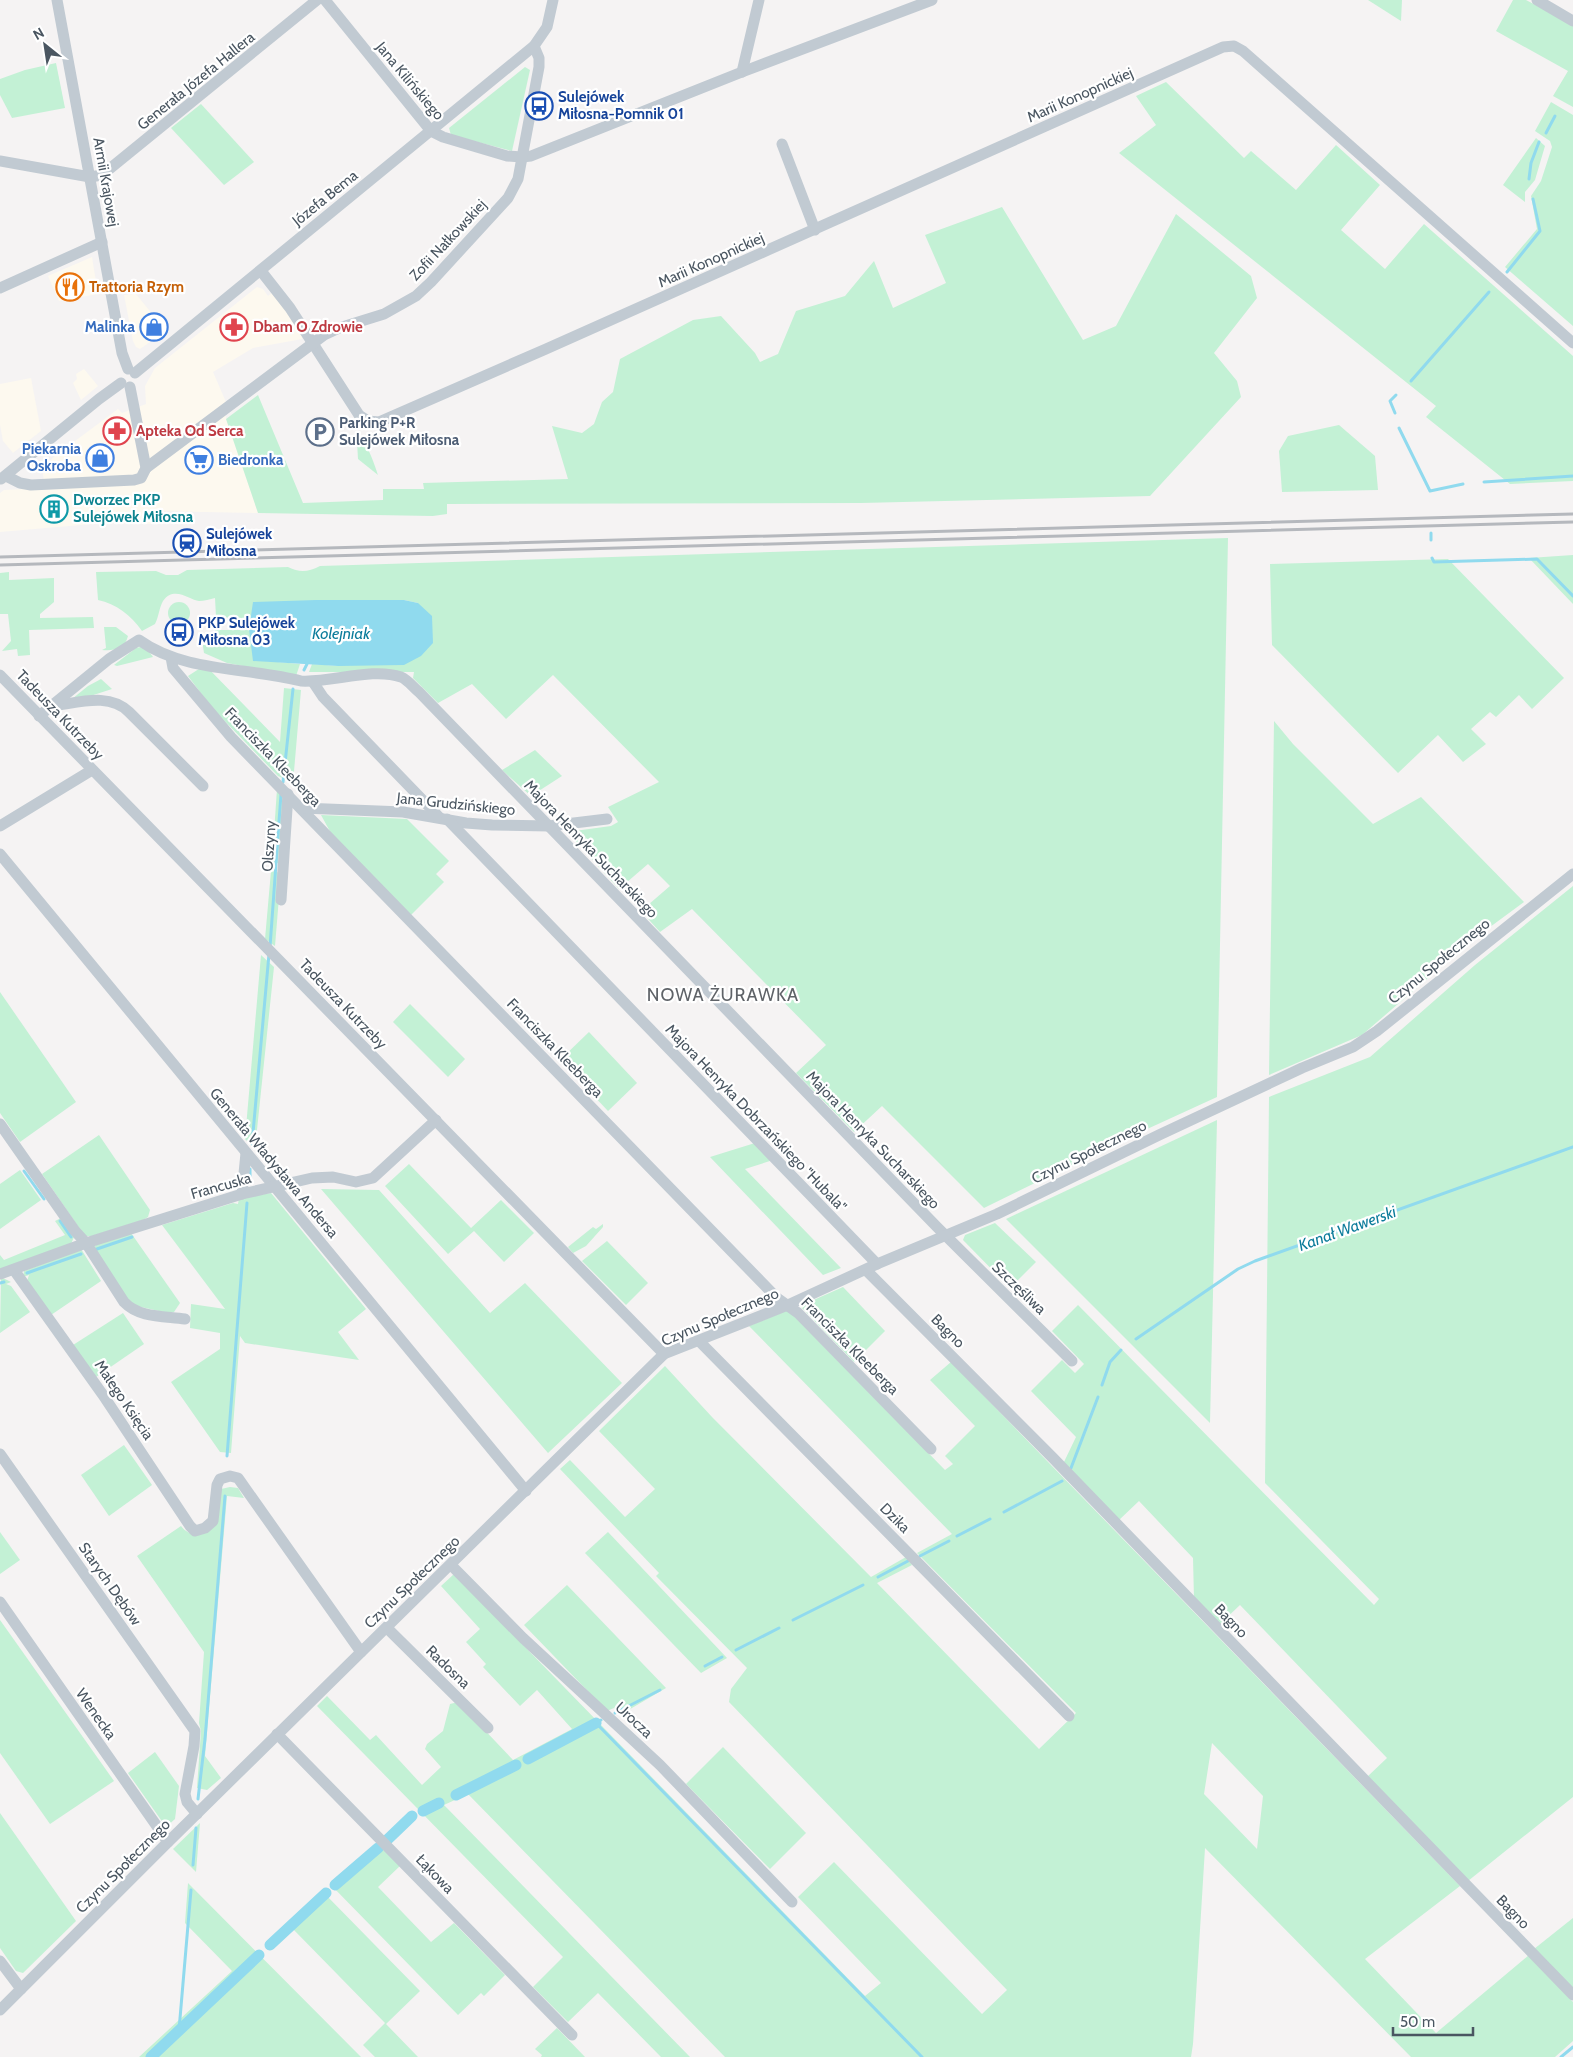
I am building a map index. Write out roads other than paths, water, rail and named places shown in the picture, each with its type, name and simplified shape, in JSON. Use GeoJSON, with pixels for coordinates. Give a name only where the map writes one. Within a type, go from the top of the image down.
{"type":"FeatureCollection","features":[{"type":"Feature","properties":{"kind":"street","name":"Armii Krajowej"},"geometry":{"type":"LineString","coordinates":[[58,0],[122,353],[132,371]]}},
{"type":"Feature","properties":{"kind":"street","name":"Generała Józefa Hallera"},"geometry":{"type":"LineString","coordinates":[[90,177],[100,176],[109,171],[317,0]]}},
{"type":"Feature","properties":{"kind":"street","name":"Jana Kilińskiego"},"geometry":{"type":"LineString","coordinates":[[325,0],[431,131],[443,137],[507,156],[522,158]]}},
{"type":"Feature","properties":{"kind":"street","name":"Józefa Bema"},"geometry":{"type":"LineString","coordinates":[[132,371],[261,271],[534,46],[547,27],[553,0]]}},
{"type":"Feature","properties":{"kind":"street"},"geometry":{"type":"LineString","coordinates":[[742,72],[759,0]]}},
{"type":"Feature","properties":{"kind":"street"},"geometry":{"type":"LineString","coordinates":[[522,158],[932,0]]}},
{"type":"Feature","properties":{"kind":"street"},"geometry":{"type":"LineString","coordinates":[[1536,0],[1573,20]]}},
{"type":"Feature","properties":{"kind":"street","name":"Zofii Nałkowskiej"},"geometry":{"type":"LineString","coordinates":[[3,478],[31,485],[138,479],[144,474],[146,468],[314,343],[334,330],[394,310],[424,290],[508,198],[518,179],[539,67],[539,58],[534,46]]}},
{"type":"Feature","properties":{"kind":"street","name":"Marii Konopnickiej"},"geometry":{"type":"LineString","coordinates":[[261,271],[290,308],[362,417],[368,421],[379,422],[816,230],[1223,47],[1234,46],[1243,51],[1573,343]]}},
{"type":"Feature","properties":{"kind":"street"},"geometry":{"type":"LineString","coordinates":[[748,47],[765,63]]}},
{"type":"Feature","properties":{"kind":"street"},"geometry":{"type":"LineString","coordinates":[[782,144],[816,230]]}},
{"type":"Feature","properties":{"kind":"street"},"geometry":{"type":"LineString","coordinates":[[0,161],[90,177]]}},
{"type":"Feature","properties":{"kind":"street"},"geometry":{"type":"LineString","coordinates":[[0,288],[102,242]]}},
{"type":"Feature","properties":{"kind":"street"},"geometry":{"type":"LineString","coordinates":[[132,371],[123,371],[120,376],[126,385],[146,468]]}},
{"type":"Feature","properties":{"kind":"street"},"geometry":{"type":"LineString","coordinates":[[3,478],[99,399],[126,385]]}},
{"type":"Feature","properties":{"kind":"street","name":"Majora Henryka Sucharskiego"},"geometry":{"type":"LineString","coordinates":[[52,706],[109,659],[139,640],[171,657],[313,682],[374,675],[402,678],[419,692],[945,1236]]}},
{"type":"Feature","properties":{"kind":"street","name":"Franciszka Kleeberga"},"geometry":{"type":"LineString","coordinates":[[171,657],[173,668],[224,728],[770,1291],[798,1313],[931,1449]]}},
{"type":"Feature","properties":{"kind":"street","name":"Tadeusza Kutrzeby"},"geometry":{"type":"LineString","coordinates":[[0,675],[664,1354]]}},
{"type":"Feature","properties":{"kind":"street","name":"Majora Henryka Dobrzańskiego \"Hubala\""},"geometry":{"type":"LineString","coordinates":[[313,682],[323,697],[877,1264]]}},
{"type":"Feature","properties":{"kind":"street"},"geometry":{"type":"LineString","coordinates":[[39,716],[52,706],[104,700],[117,702],[203,786]]}},
{"type":"Feature","properties":{"kind":"street"},"geometry":{"type":"LineString","coordinates":[[0,826],[92,770]]}},
{"type":"Feature","properties":{"kind":"street","name":"Olszyny"},"geometry":{"type":"LineString","coordinates":[[281,900],[288,794]]}},
{"type":"Feature","properties":{"kind":"street","name":"Jana Grudzińskiego"},"geometry":{"type":"LineString","coordinates":[[302,808],[403,812],[492,826],[549,826],[607,819]]}},
{"type":"Feature","properties":{"kind":"street","name":"Generała Władysława Andersa"},"geometry":{"type":"LineString","coordinates":[[0,854],[526,1491]]}},
{"type":"Feature","properties":{"kind":"street","name":"Czynu Społecznego"},"geometry":{"type":"LineString","coordinates":[[0,2010],[277,1734],[664,1354],[788,1305],[877,1264],[997,1214],[1285,1076],[1353,1047],[1378,1031],[1573,874]]}},
{"type":"Feature","properties":{"kind":"street","name":"Francuska"},"geometry":{"type":"LineString","coordinates":[[0,1274],[86,1243],[242,1194],[312,1178],[334,1177],[356,1182],[373,1178],[436,1120]]}},
{"type":"Feature","properties":{"kind":"street"},"geometry":{"type":"LineString","coordinates":[[0,1124],[74,1231],[86,1243],[131,1310],[143,1314],[184,1319]]}},
{"type":"Feature","properties":{"kind":"street"},"geometry":{"type":"LineString","coordinates":[[242,1194],[246,1153]]}},
{"type":"Feature","properties":{"kind":"street","name":"Szczęśliwa"},"geometry":{"type":"LineString","coordinates":[[945,1236],[1072,1361]]}},
{"type":"Feature","properties":{"kind":"street","name":"Małego Księcia"},"geometry":{"type":"LineString","coordinates":[[14,1270],[103,1395],[190,1526],[195,1531],[201,1530],[213,1521],[216,1485],[224,1477],[238,1478],[361,1652]]}},
{"type":"Feature","properties":{"kind":"street","name":"Bagno"},"geometry":{"type":"LineString","coordinates":[[866,1270],[1053,1458],[1573,1995]]}},
{"type":"Feature","properties":{"kind":"street","name":"Dzika"},"geometry":{"type":"LineString","coordinates":[[699,1341],[1069,1716]]}},
{"type":"Feature","properties":{"kind":"street","name":"Starych Dębów"},"geometry":{"type":"LineString","coordinates":[[0,1454],[195,1731],[185,1794],[187,1802],[197,1814]]}},
{"type":"Feature","properties":{"kind":"street","name":"Urocza"},"geometry":{"type":"LineString","coordinates":[[451,1565],[523,1638],[660,1766],[792,1902]]}},
{"type":"Feature","properties":{"kind":"street","name":"Wenecka"},"geometry":{"type":"LineString","coordinates":[[0,1602],[168,1842]]}},
{"type":"Feature","properties":{"kind":"street","name":"Radosna"},"geometry":{"type":"LineString","coordinates":[[387,1628],[488,1728]]}},
{"type":"Feature","properties":{"kind":"street","name":"Łąkowa"},"geometry":{"type":"LineString","coordinates":[[277,1734],[572,2035]]}},
{"type":"Feature","properties":{"kind":"street"},"geometry":{"type":"LineString","coordinates":[[0,1961],[20,1989]]}},
{"type":"Feature","properties":{"kind":"water","name":"Kolejniak"},"geometry":{"type":"Polygon","coordinates":[[[404,600],[418,603],[432,616],[433,643],[421,656],[404,665],[338,666],[253,661],[249,629],[253,602],[404,600]]]}},
{"type":"Feature","properties":{"kind":"waterway"},"geometry":{"type":"LineString","coordinates":[[1546,133],[1555,116]]}},
{"type":"Feature","properties":{"kind":"waterway"},"geometry":{"type":"LineString","coordinates":[[1529,179],[1531,163],[1539,142]]}},
{"type":"Feature","properties":{"kind":"waterway"},"geometry":{"type":"LineString","coordinates":[[1507,272],[1540,231],[1533,199]]}},
{"type":"Feature","properties":{"kind":"waterway"},"geometry":{"type":"LineString","coordinates":[[1411,381],[1489,292]]}},
{"type":"Feature","properties":{"kind":"waterway"},"geometry":{"type":"LineString","coordinates":[[1395,413],[1390,401],[1396,395]]}},
{"type":"Feature","properties":{"kind":"waterway"},"geometry":{"type":"LineString","coordinates":[[1399,428],[1430,491],[1463,484]]}},
{"type":"Feature","properties":{"kind":"waterway"},"geometry":{"type":"LineString","coordinates":[[1484,482],[1573,476]]}},
{"type":"Feature","properties":{"kind":"waterway"},"geometry":{"type":"LineString","coordinates":[[1431,533],[1431,540]]}},
{"type":"Feature","properties":{"kind":"waterway"},"geometry":{"type":"LineString","coordinates":[[1432,558],[1434,562],[1537,559],[1573,596]]}},
{"type":"Feature","properties":{"kind":"waterway"},"geometry":{"type":"LineString","coordinates":[[304,670],[307,664]]}},
{"type":"Feature","properties":{"kind":"waterway"},"geometry":{"type":"LineString","coordinates":[[283,782],[293,689]]}},
{"type":"Feature","properties":{"kind":"waterway"},"geometry":{"type":"LineString","coordinates":[[270,947],[281,794]]}},
{"type":"Feature","properties":{"kind":"waterway"},"geometry":{"type":"LineString","coordinates":[[252,1144],[269,954]]}},
{"type":"Feature","properties":{"kind":"waterway","name":"Kanał Wawerski"},"geometry":{"type":"LineString","coordinates":[[1136,1339],[1238,1269],[1255,1261],[1573,1147]]}},
{"type":"Feature","properties":{"kind":"waterway"},"geometry":{"type":"LineString","coordinates":[[250,1169],[250,1181]]}},
{"type":"Feature","properties":{"kind":"waterway"},"geometry":{"type":"LineString","coordinates":[[24,1171],[44,1199]]}},
{"type":"Feature","properties":{"kind":"waterway"},"geometry":{"type":"LineString","coordinates":[[227,1456],[247,1203]]}},
{"type":"Feature","properties":{"kind":"waterway"},"geometry":{"type":"LineString","coordinates":[[60,1221],[71,1237]]}},
{"type":"Feature","properties":{"kind":"waterway"},"geometry":{"type":"LineString","coordinates":[[97,1249],[132,1237]]}},
{"type":"Feature","properties":{"kind":"waterway"},"geometry":{"type":"LineString","coordinates":[[27,1273],[81,1254]]}},
{"type":"Feature","properties":{"kind":"waterway"},"geometry":{"type":"LineString","coordinates":[[0,1283],[4,1282]]}},
{"type":"Feature","properties":{"kind":"waterway","name":"Kanał Wawerski"},"geometry":{"type":"LineString","coordinates":[[1102,1385],[1110,1362],[1121,1350]]}},
{"type":"Feature","properties":{"kind":"waterway","name":"Kanał Wawerski"},"geometry":{"type":"LineString","coordinates":[[1071,1468],[1098,1397]]}},
{"type":"Feature","properties":{"kind":"waterway","name":"Kanał Wawerski"},"geometry":{"type":"LineString","coordinates":[[1004,1512],[1062,1481]]}},
{"type":"Feature","properties":{"kind":"waterway"},"geometry":{"type":"LineString","coordinates":[[198,1799],[205,1739],[225,1496]]}},
{"type":"Feature","properties":{"kind":"waterway","name":"Kanał Wawerski"},"geometry":{"type":"LineString","coordinates":[[957,1536],[990,1519]]}},
{"type":"Feature","properties":{"kind":"waterway","name":"Kanał Wawerski"},"geometry":{"type":"LineString","coordinates":[[920,1556],[949,1541]]}},
{"type":"Feature","properties":{"kind":"waterway","name":"Kanał Wawerski"},"geometry":{"type":"LineString","coordinates":[[878,1577],[908,1561]]}},
{"type":"Feature","properties":{"kind":"waterway","name":"Kanał Wawerski"},"geometry":{"type":"LineString","coordinates":[[793,1620],[863,1585]]}},
{"type":"Feature","properties":{"kind":"waterway","name":"Kanał Wawerski"},"geometry":{"type":"LineString","coordinates":[[736,1650],[779,1628]]}},
{"type":"Feature","properties":{"kind":"waterway","name":"Kanał Wawerski"},"geometry":{"type":"LineString","coordinates":[[705,1666],[722,1657]]}},
{"type":"Feature","properties":{"kind":"waterway","name":"Kanał Wawerski"},"geometry":{"type":"LineString","coordinates":[[615,1713],[660,1690]]}},
{"type":"Feature","properties":{"kind":"waterway"},"geometry":{"type":"LineString","coordinates":[[601,1720],[596,1723],[922,2057]]}},
{"type":"Feature","properties":{"kind":"waterway","name":"Kanał Wawerski"},"geometry":{"type":"LineString","coordinates":[[528,1759],[596,1723]]}},
{"type":"Feature","properties":{"kind":"waterway","name":"Kanał Wawerski"},"geometry":{"type":"LineString","coordinates":[[456,1795],[516,1765]]}},
{"type":"Feature","properties":{"kind":"waterway","name":"Kanał Wawerski"},"geometry":{"type":"LineString","coordinates":[[423,1811],[439,1803]]}},
{"type":"Feature","properties":{"kind":"waterway","name":"Kanał Wawerski"},"geometry":{"type":"LineString","coordinates":[[387,1840],[412,1816]]}},
{"type":"Feature","properties":{"kind":"waterway"},"geometry":{"type":"LineString","coordinates":[[193,1865],[196,1828]]}},
{"type":"Feature","properties":{"kind":"waterway","name":"Kanał Wawerski"},"geometry":{"type":"LineString","coordinates":[[335,1885],[378,1848]]}},
{"type":"Feature","properties":{"kind":"waterway"},"geometry":{"type":"LineString","coordinates":[[179,2030],[191,1890]]}},
{"type":"Feature","properties":{"kind":"waterway","name":"Kanał Wawerski"},"geometry":{"type":"LineString","coordinates":[[270,1945],[326,1893]]}},
{"type":"Feature","properties":{"kind":"waterway","name":"Kanał Wawerski"},"geometry":{"type":"LineString","coordinates":[[151,2057],[259,1955]]}},
{"type":"Feature","properties":{"kind":"waterway"},"geometry":{"type":"LineString","coordinates":[[1561,2057],[1573,2047]]}},
{"type":"Feature","properties":{"kind":"railway"},"geometry":{"type":"LineString","coordinates":[[0,557],[1573,514]]}},
{"type":"Feature","properties":{"kind":"railway"},"geometry":{"type":"LineString","coordinates":[[0,565],[1573,522]]}},
{"type":"Feature","properties":{"kind":"place","name":"Sulejówek Miłosna-Pomnik 01"},"geometry":{"type":"Point","coordinates":[539,106]}},
{"type":"Feature","properties":{"kind":"place","name":"Trattoria Rzym"},"geometry":{"type":"Point","coordinates":[70,287]}},
{"type":"Feature","properties":{"kind":"place","name":"Malinka"},"geometry":{"type":"Point","coordinates":[154,327]}},
{"type":"Feature","properties":{"kind":"place","name":"Dbam O Zdrowie"},"geometry":{"type":"Point","coordinates":[234,327]}},
{"type":"Feature","properties":{"kind":"place","name":"Apteka Od Serca"},"geometry":{"type":"Point","coordinates":[117,431]}},
{"type":"Feature","properties":{"kind":"place","name":"Parking P+R Sulejówek Miłosna"},"geometry":{"type":"Point","coordinates":[320,432]}},
{"type":"Feature","properties":{"kind":"place","name":"Piekarnia Oskroba"},"geometry":{"type":"Point","coordinates":[100,458]}},
{"type":"Feature","properties":{"kind":"place","name":"Biedronka"},"geometry":{"type":"Point","coordinates":[199,460]}},
{"type":"Feature","properties":{"kind":"place","name":"Dworzec PKP Sulejówek Miłosna"},"geometry":{"type":"Point","coordinates":[54,509]}},
{"type":"Feature","properties":{"kind":"place","name":"Sulejówek Miłosna"},"geometry":{"type":"Point","coordinates":[187,543]}},
{"type":"Feature","properties":{"kind":"place","name":"PKP Sulejówek Miłosna 03"},"geometry":{"type":"Point","coordinates":[179,632]}},
{"type":"Feature","properties":{"kind":"district","name":"NOWA ŻURAWKA"},"geometry":{"type":"Point","coordinates":[723,995]}}]}
